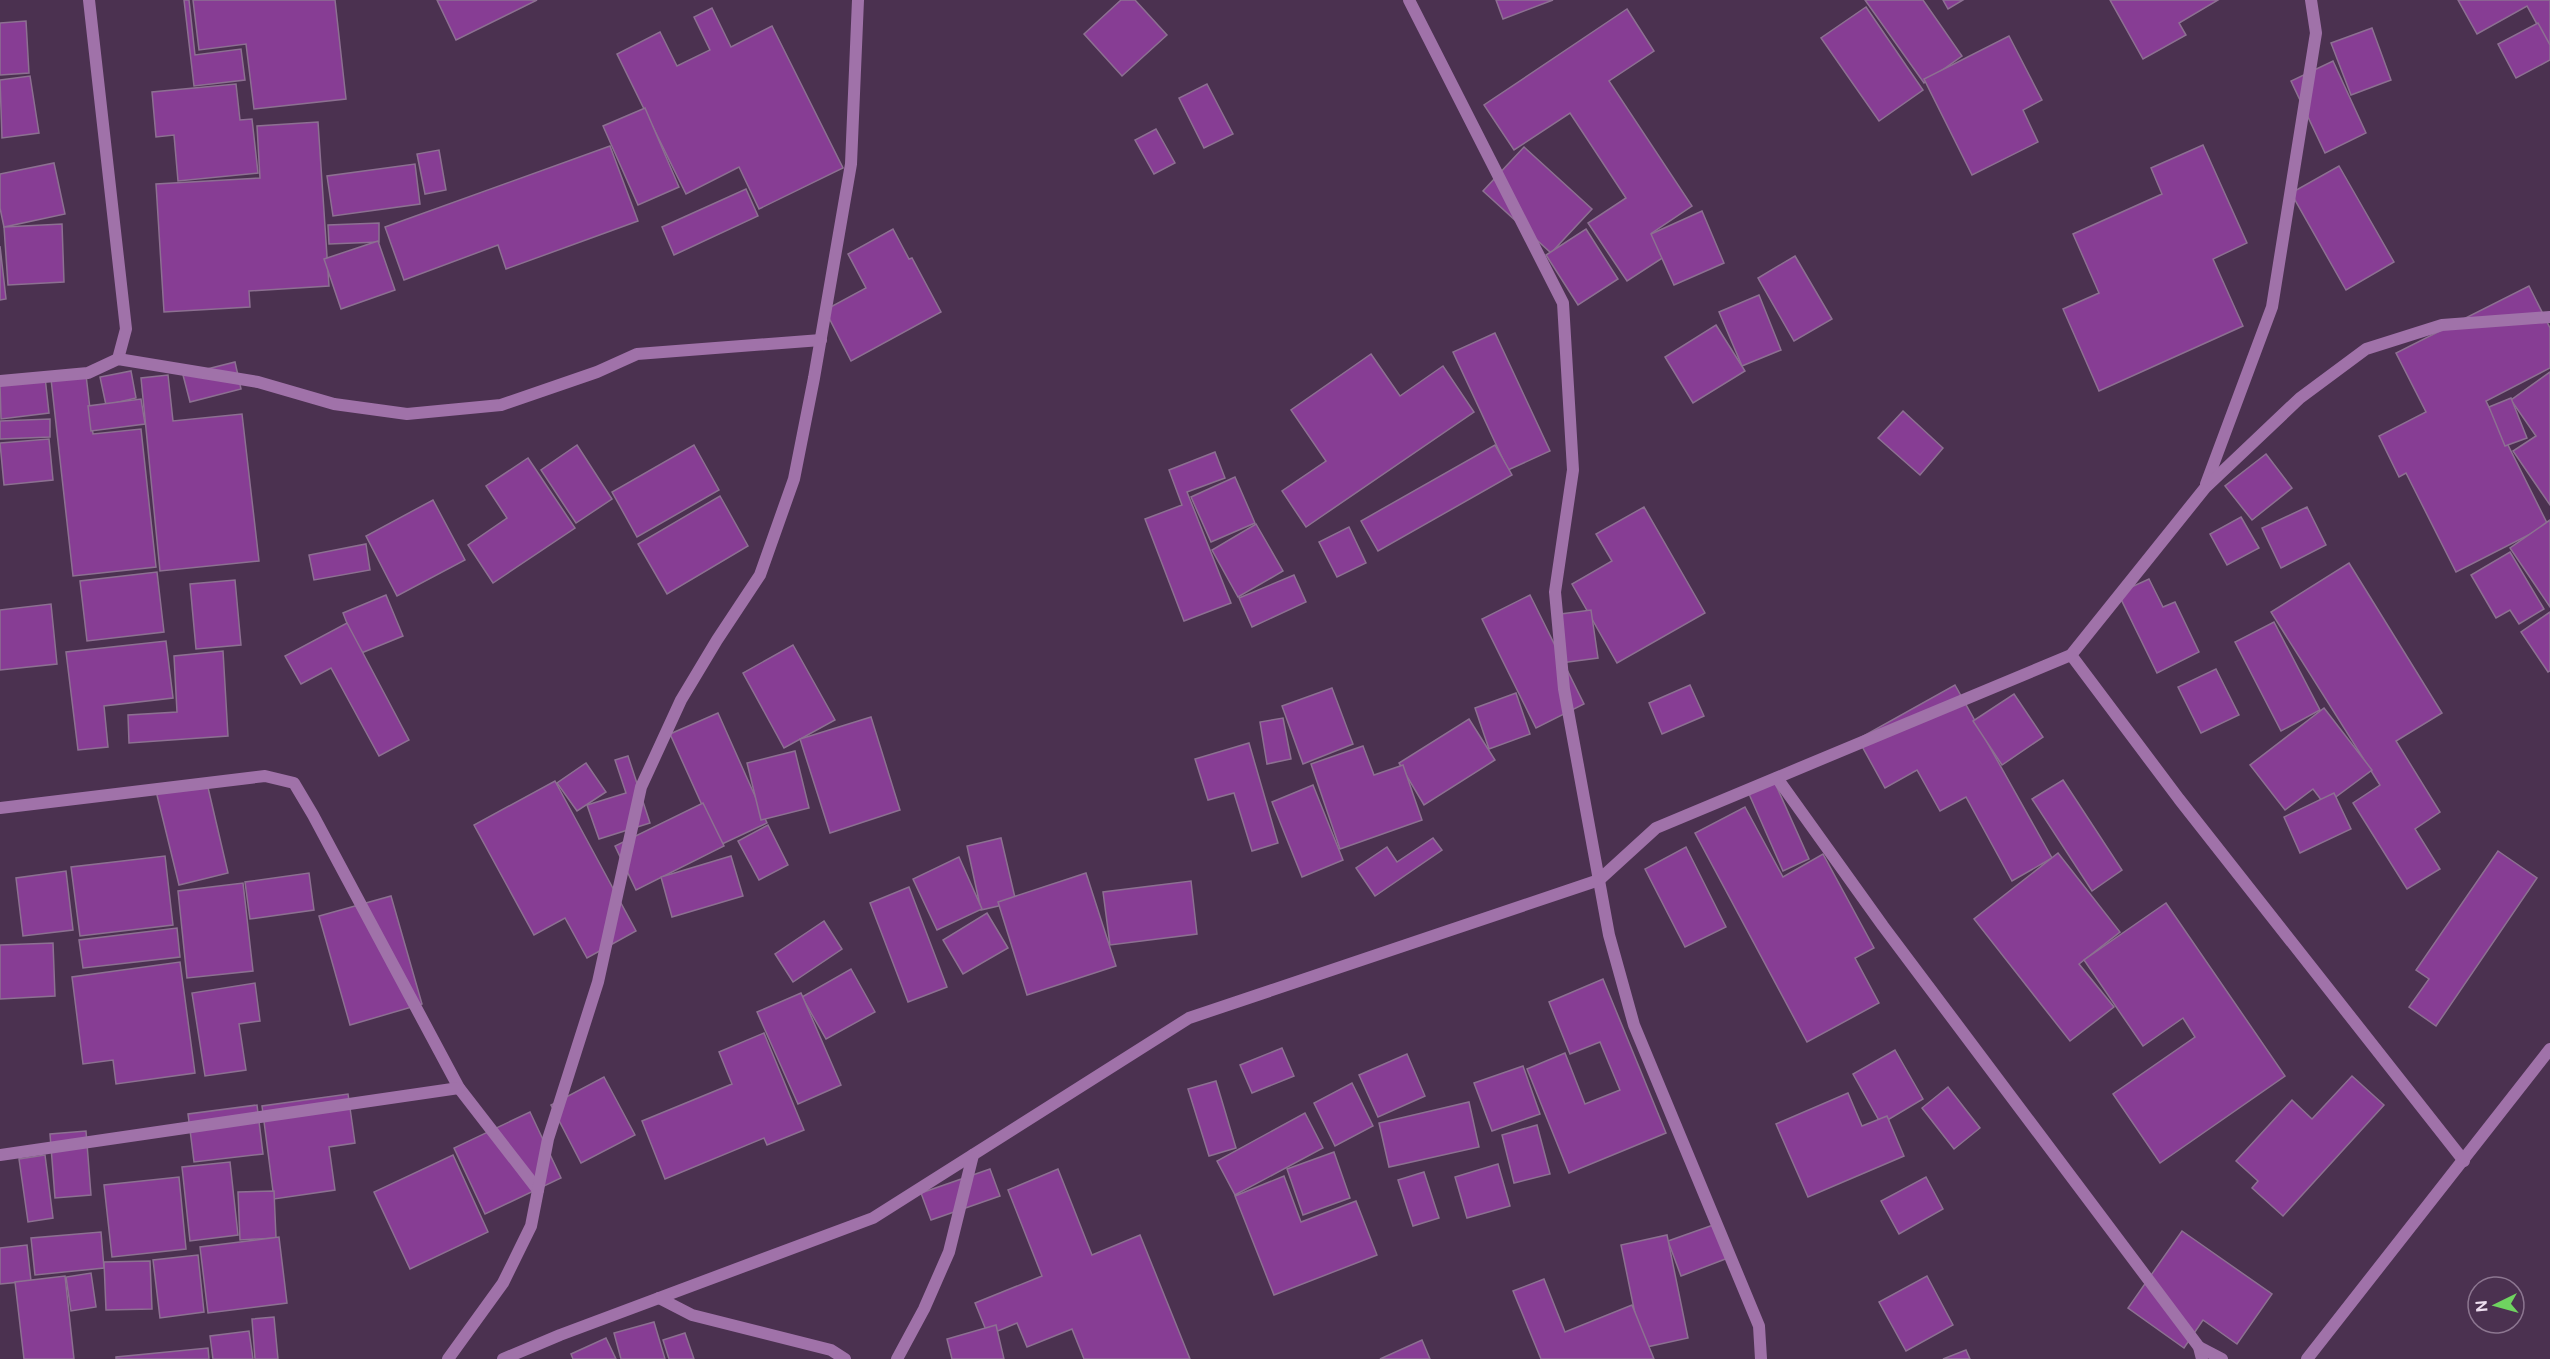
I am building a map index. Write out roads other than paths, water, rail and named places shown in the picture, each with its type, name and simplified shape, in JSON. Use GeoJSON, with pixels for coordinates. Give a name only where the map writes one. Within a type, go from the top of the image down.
{"type":"FeatureCollection","features":[{"type":"Feature","properties":{"kind":"street"},"geometry":{"type":"LineString","coordinates":[[89,0],[126,329],[118,359]]}},
{"type":"Feature","properties":{"kind":"street"},"geometry":{"type":"LineString","coordinates":[[448,1359],[503,1283],[531,1226],[548,1139],[598,982],[641,787],[681,700],[760,575],[794,479],[821,340],[851,164],[858,0]]}},
{"type":"Feature","properties":{"kind":"street"},"geometry":{"type":"LineString","coordinates":[[1409,0],[1563,303],[1573,470],[1555,592],[1564,689],[1609,935],[1634,1025],[1759,1326],[1761,1359]]}},
{"type":"Feature","properties":{"kind":"street"},"geometry":{"type":"LineString","coordinates":[[2205,489],[2272,307],[2316,33],[2311,0]]}},
{"type":"Feature","properties":{"kind":"street"},"geometry":{"type":"LineString","coordinates":[[503,1359],[873,1218],[1189,1018],[1599,880],[1656,828],[2071,655],[2205,489],[2300,398],[2366,349],[2442,325],[2550,317]]}},
{"type":"Feature","properties":{"kind":"street"},"geometry":{"type":"LineString","coordinates":[[0,381],[88,373],[118,359],[258,382],[334,404],[407,414],[501,405],[597,372],[637,354],[821,340]]}},
{"type":"Feature","properties":{"kind":"street"},"geometry":{"type":"LineString","coordinates":[[2071,655],[2179,799],[2464,1161]]}},
{"type":"Feature","properties":{"kind":"street"},"geometry":{"type":"LineString","coordinates":[[0,808],[266,776],[294,783],[459,1088],[538,1190]]}},
{"type":"Feature","properties":{"kind":"street"},"geometry":{"type":"LineString","coordinates":[[1777,778],[1890,935],[2200,1353],[2222,1359]]}},
{"type":"Feature","properties":{"kind":"street"},"geometry":{"type":"LineString","coordinates":[[2307,1359],[2550,1049]]}},
{"type":"Feature","properties":{"kind":"street"},"geometry":{"type":"LineString","coordinates":[[0,1155],[459,1088]]}},
{"type":"Feature","properties":{"kind":"street"},"geometry":{"type":"LineString","coordinates":[[897,1359],[924,1309],[949,1251],[973,1155]]}},
{"type":"Feature","properties":{"kind":"street"},"geometry":{"type":"LineString","coordinates":[[659,1298],[692,1315],[831,1350],[845,1359]]}}]}
